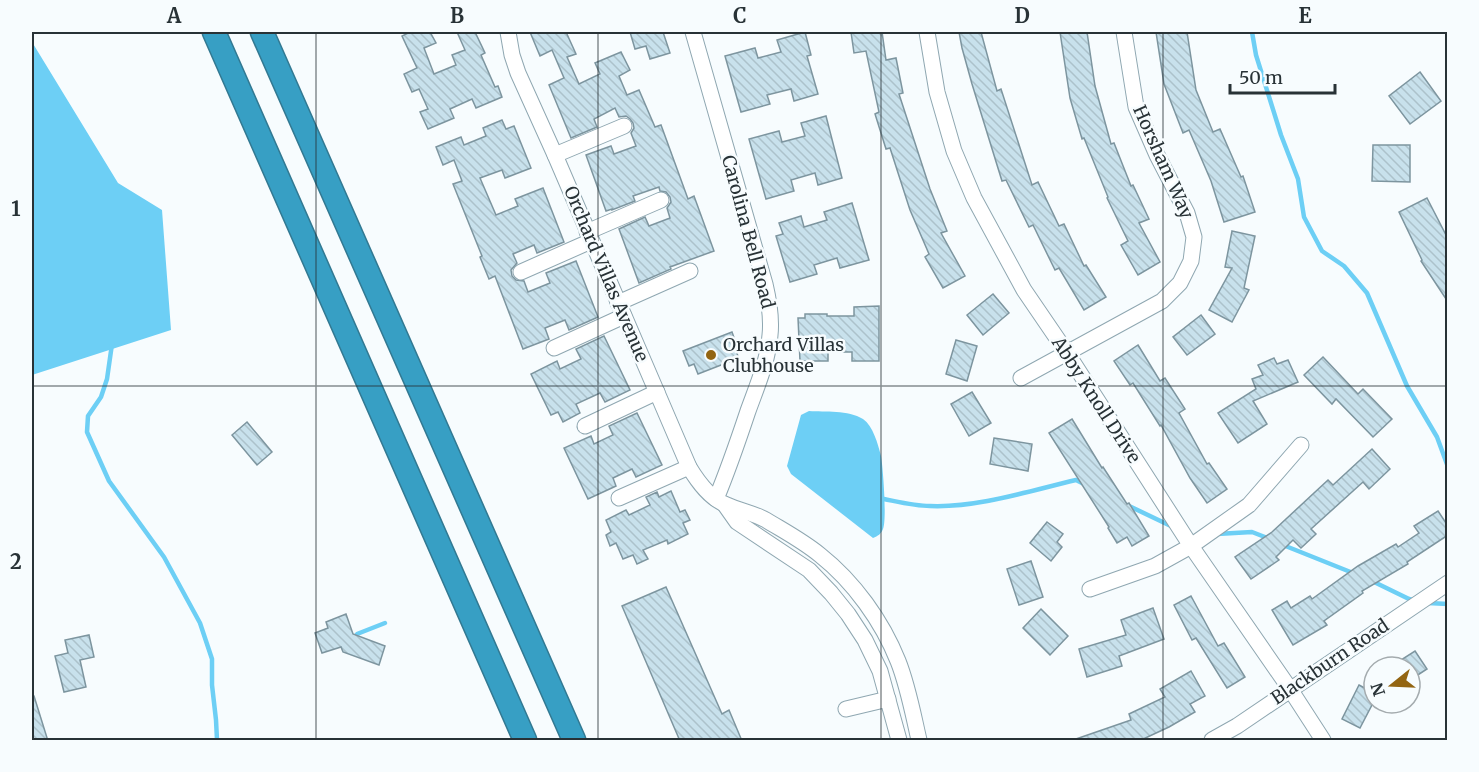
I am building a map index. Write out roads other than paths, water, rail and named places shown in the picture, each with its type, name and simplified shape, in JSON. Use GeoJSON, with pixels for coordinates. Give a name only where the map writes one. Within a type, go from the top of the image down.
{"type":"FeatureCollection","features":[{"type":"Feature","properties":{"kind":"highway"},"geometry":{"type":"LineString","coordinates":[[214,32],[525,741]]}},
{"type":"Feature","properties":{"kind":"highway"},"geometry":{"type":"LineString","coordinates":[[262,32],[574,741]]}},
{"type":"Feature","properties":{"kind":"highway"},"geometry":{"type":"LineString","coordinates":[[436,427],[496,536],[590,741]]}},
{"type":"Feature","properties":{"kind":"street","name":"Orchard Villas Avenue"},"geometry":{"type":"LineString","coordinates":[[508,32],[518,73],[689,467],[702,486],[738,522],[809,570],[848,614],[865,640],[880,671],[899,741]]}},
{"type":"Feature","properties":{"kind":"street","name":"Carolina Bell Road"},"geometry":{"type":"LineString","coordinates":[[693,32],[765,284],[771,319],[768,351],[726,475],[720,502]]}},
{"type":"Feature","properties":{"kind":"street","name":"Abby Knoll Drive"},"geometry":{"type":"LineString","coordinates":[[927,32],[937,93],[954,151],[974,198],[1024,291],[1067,353],[1191,546],[1290,689],[1323,741]]}},
{"type":"Feature","properties":{"kind":"street","name":"Horsham Way"},"geometry":{"type":"LineString","coordinates":[[1021,378],[1162,301],[1180,283],[1191,261],[1194,237],[1187,213],[1157,155],[1136,107],[1124,32]]}},
{"type":"Feature","properties":{"kind":"street"},"geometry":{"type":"LineString","coordinates":[[555,156],[624,126]]}},
{"type":"Feature","properties":{"kind":"street"},"geometry":{"type":"LineString","coordinates":[[521,272],[661,200]]}},
{"type":"Feature","properties":{"kind":"street"},"geometry":{"type":"LineString","coordinates":[[554,348],[690,271]]}},
{"type":"Feature","properties":{"kind":"street"},"geometry":{"type":"LineString","coordinates":[[585,426],[657,392]]}},
{"type":"Feature","properties":{"kind":"street"},"geometry":{"type":"LineString","coordinates":[[1090,589],[1155,566],[1191,546],[1249,505],[1301,445]]}},
{"type":"Feature","properties":{"kind":"street"},"geometry":{"type":"LineString","coordinates":[[619,498],[689,467]]}},
{"type":"Feature","properties":{"kind":"street","name":"Orchard Villas Avenue"},"geometry":{"type":"LineString","coordinates":[[720,502],[762,518],[795,538],[820,555],[845,578],[869,608],[898,662],[919,741]]}},
{"type":"Feature","properties":{"kind":"street"},"geometry":{"type":"LineString","coordinates":[[831,593],[845,578]]}},
{"type":"Feature","properties":{"kind":"street","name":"Blackburn Road"},"geometry":{"type":"LineString","coordinates":[[1212,741],[1448,583]]}},
{"type":"Feature","properties":{"kind":"street"},"geometry":{"type":"LineString","coordinates":[[846,709],[888,699]]}},
{"type":"Feature","properties":{"kind":"water"},"geometry":{"type":"Polygon","coordinates":[[[32,42],[118,183],[162,210],[171,330],[32,375],[32,42]]]}},
{"type":"Feature","properties":{"kind":"water"},"geometry":{"type":"Polygon","coordinates":[[[809,411],[836,412],[857,416],[867,422],[872,431],[881,456],[885,515],[882,531],[873,538],[791,474],[787,466],[801,415],[809,411]]]}},
{"type":"Feature","properties":{"kind":"waterway"},"geometry":{"type":"LineString","coordinates":[[1252,32],[1256,55],[1281,135],[1298,179],[1304,217],[1322,251],[1344,266],[1367,293],[1407,386],[1437,437],[1448,467]]}},
{"type":"Feature","properties":{"kind":"waterway"},"geometry":{"type":"LineString","coordinates":[[112,344],[107,379],[101,397],[88,416],[87,432],[109,481],[164,557],[200,623],[212,659],[217,740]]}},
{"type":"Feature","properties":{"kind":"waterway"},"geometry":{"type":"LineString","coordinates":[[884,499],[919,505],[948,506],[1003,498],[1076,480],[1084,484]]}},
{"type":"Feature","properties":{"kind":"waterway"},"geometry":{"type":"LineString","coordinates":[[1127,505],[1173,527]]}},
{"type":"Feature","properties":{"kind":"waterway"},"geometry":{"type":"LineString","coordinates":[[1217,534],[1252,532],[1270,539]]}},
{"type":"Feature","properties":{"kind":"waterway"},"geometry":{"type":"LineString","coordinates":[[1283,545],[1353,573]]}},
{"type":"Feature","properties":{"kind":"waterway"},"geometry":{"type":"LineString","coordinates":[[1372,581],[1417,601]]}},
{"type":"Feature","properties":{"kind":"waterway"},"geometry":{"type":"LineString","coordinates":[[1428,603],[1448,604]]}},
{"type":"Feature","properties":{"kind":"waterway"},"geometry":{"type":"LineString","coordinates":[[357,634],[385,623]]}},
{"type":"Feature","properties":{"kind":"place","name":"Orchard Villas Clubhouse"},"geometry":{"type":"Point","coordinates":[711,355]}}]}
